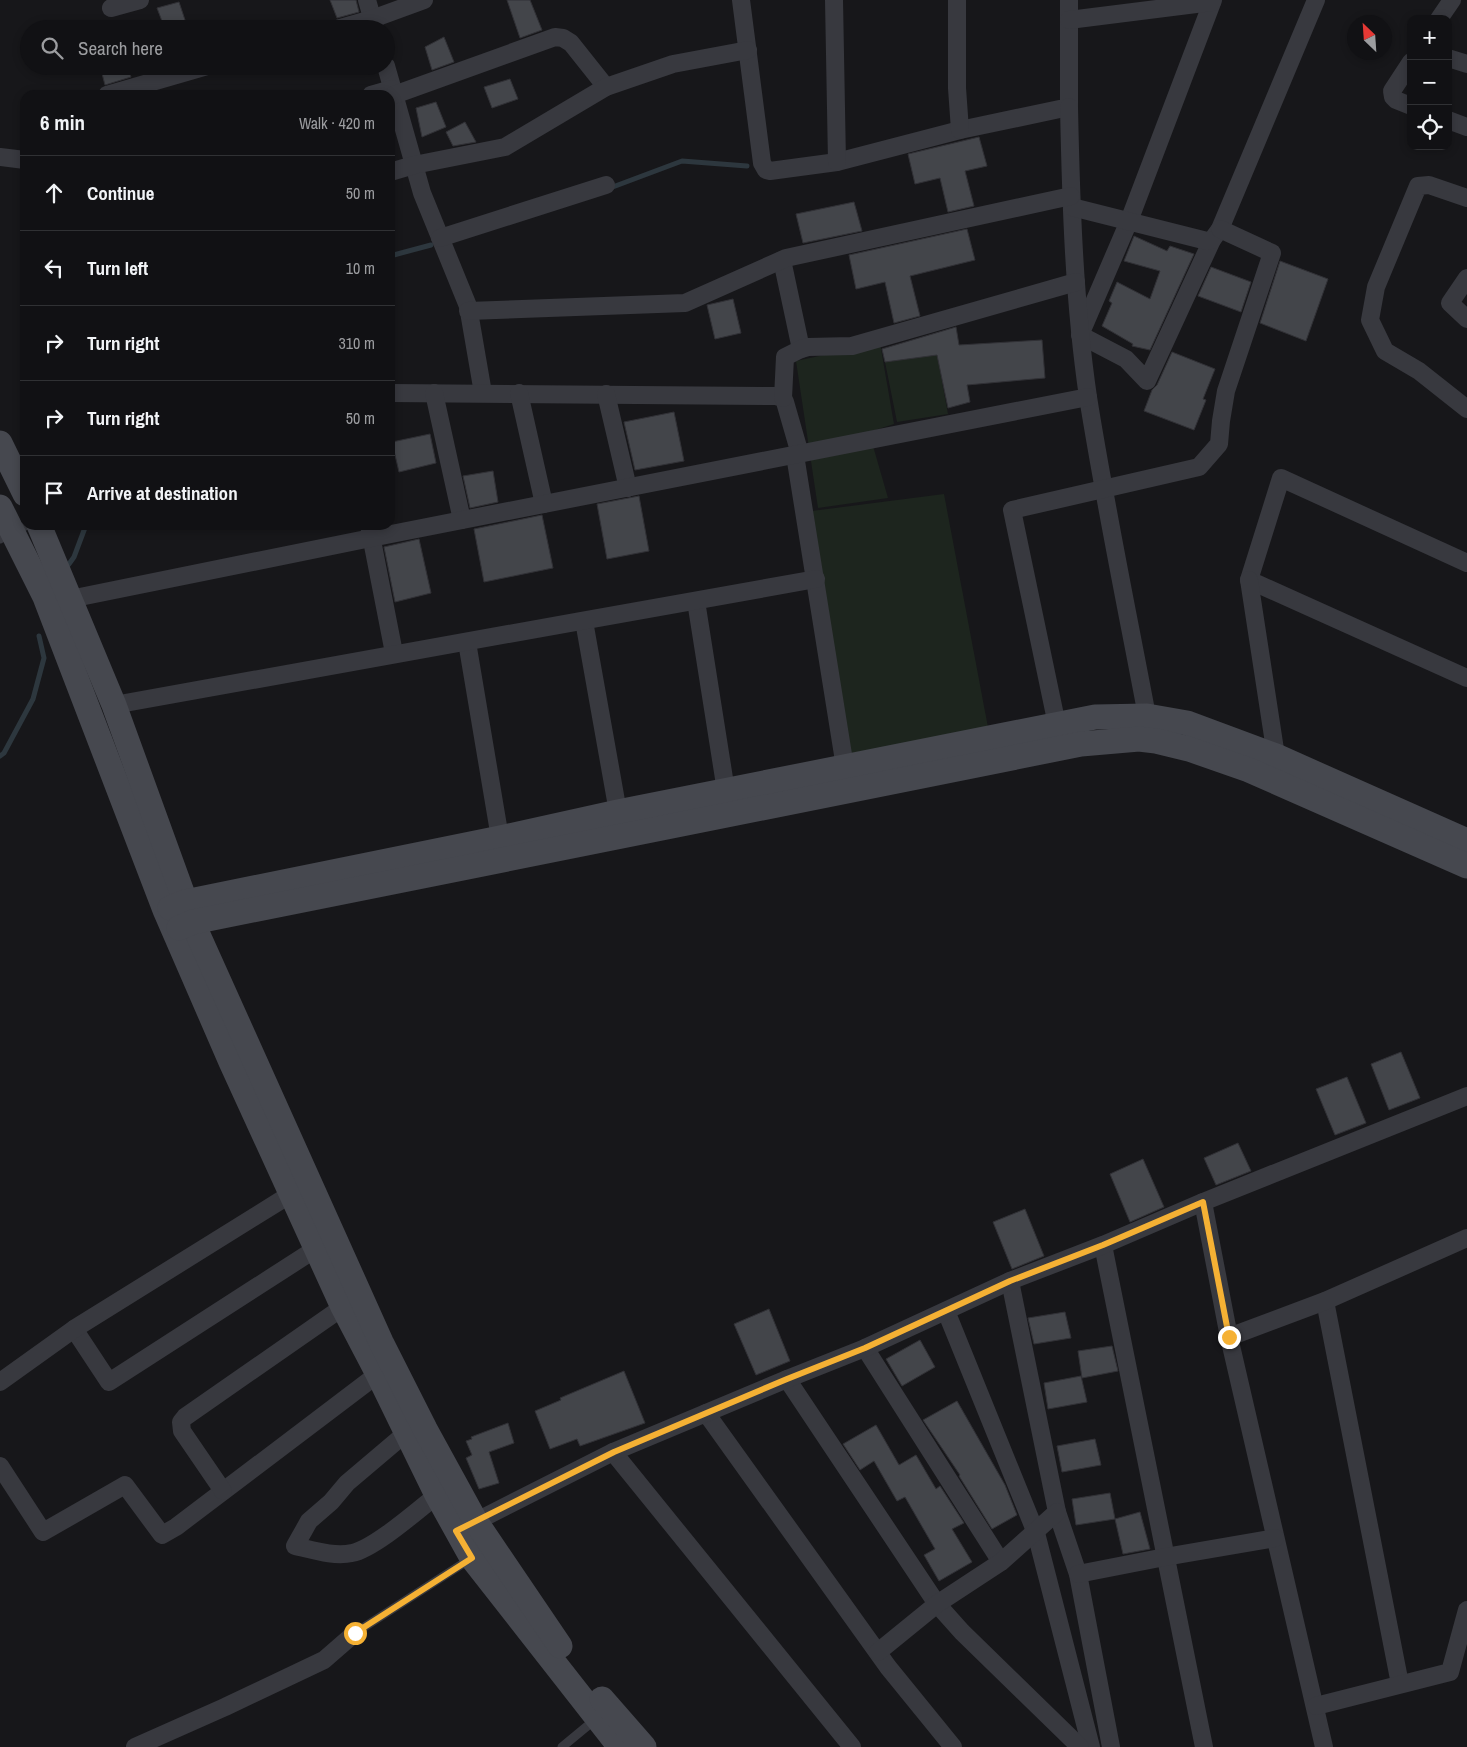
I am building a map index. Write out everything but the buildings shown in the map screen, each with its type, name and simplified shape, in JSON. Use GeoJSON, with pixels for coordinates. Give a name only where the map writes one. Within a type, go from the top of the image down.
{"type":"FeatureCollection","features":[{"type":"Feature","properties":{"kind":"main road"},"geometry":{"type":"LineString","coordinates":[[0,443],[20,484]]}},
{"type":"Feature","properties":{"kind":"main road"},"geometry":{"type":"LineString","coordinates":[[0,508],[45,597],[179,916],[276,1110],[382,1344],[425,1429],[466,1526],[472,1558],[620,1747]]}},
{"type":"Feature","properties":{"kind":"main road"},"geometry":{"type":"LineString","coordinates":[[41,530],[114,706],[179,916],[231,1062],[343,1307],[437,1495],[466,1526],[570,1660],[644,1747]]}},
{"type":"Feature","properties":{"kind":"main road"},"geometry":{"type":"LineString","coordinates":[[179,916],[500,838],[618,812],[1095,717],[1147,716],[1173,719],[1187,723],[1276,756],[1467,841]]}},
{"type":"Feature","properties":{"kind":"main road"},"geometry":{"type":"LineString","coordinates":[[179,916],[1072,746],[1139,739],[1189,749],[1248,770],[1467,866]]}},
{"type":"Feature","properties":{"kind":"street"},"geometry":{"type":"LineString","coordinates":[[111,8],[140,0]]}},
{"type":"Feature","properties":{"kind":"street"},"geometry":{"type":"LineString","coordinates":[[367,0],[373,20]]}},
{"type":"Feature","properties":{"kind":"street"},"geometry":{"type":"LineString","coordinates":[[382,20],[424,0]]}},
{"type":"Feature","properties":{"kind":"street"},"geometry":{"type":"LineString","coordinates":[[741,0],[763,167],[766,170],[837,162],[960,130],[1069,107]]}},
{"type":"Feature","properties":{"kind":"street"},"geometry":{"type":"LineString","coordinates":[[834,0],[837,162]]}},
{"type":"Feature","properties":{"kind":"street"},"geometry":{"type":"LineString","coordinates":[[957,0],[957,88],[960,130]]}},
{"type":"Feature","properties":{"kind":"street"},"geometry":{"type":"LineString","coordinates":[[1069,0],[1069,107],[1072,202],[1080,335],[1088,397],[1104,488],[1147,716]]}},
{"type":"Feature","properties":{"kind":"street"},"geometry":{"type":"LineString","coordinates":[[1080,335],[1126,359],[1147,381],[1216,234],[1316,0]]}},
{"type":"Feature","properties":{"kind":"street"},"geometry":{"type":"LineString","coordinates":[[1442,15],[1452,0]]}},
{"type":"Feature","properties":{"kind":"street"},"geometry":{"type":"LineString","coordinates":[[1069,20],[1212,1],[1129,221],[1080,335]]}},
{"type":"Feature","properties":{"kind":"street"},"geometry":{"type":"LineString","coordinates":[[395,91],[555,37],[564,38],[571,42],[606,87]]}},
{"type":"Feature","properties":{"kind":"street"},"geometry":{"type":"LineString","coordinates":[[395,171],[505,147],[606,87],[673,64],[748,50]]}},
{"type":"Feature","properties":{"kind":"street"},"geometry":{"type":"LineString","coordinates":[[1452,59],[1467,64]]}},
{"type":"Feature","properties":{"kind":"street"},"geometry":{"type":"LineString","coordinates":[[1407,68],[1392,92],[1396,100],[1407,104]]}},
{"type":"Feature","properties":{"kind":"street"},"geometry":{"type":"LineString","coordinates":[[124,90],[176,75]]}},
{"type":"Feature","properties":{"kind":"street"},"geometry":{"type":"LineString","coordinates":[[388,75],[392,90]]}},
{"type":"Feature","properties":{"kind":"street"},"geometry":{"type":"LineString","coordinates":[[395,99],[422,193],[468,311],[483,393]]}},
{"type":"Feature","properties":{"kind":"street"},"geometry":{"type":"LineString","coordinates":[[1452,121],[1467,127]]}},
{"type":"Feature","properties":{"kind":"street"},"geometry":{"type":"LineString","coordinates":[[0,157],[20,159]]}},
{"type":"Feature","properties":{"kind":"street"},"geometry":{"type":"LineString","coordinates":[[440,238],[606,185]]}},
{"type":"Feature","properties":{"kind":"street"},"geometry":{"type":"LineString","coordinates":[[1467,198],[1429,185],[1418,186],[1376,287],[1370,320],[1385,351],[1419,371],[1467,409]]}},
{"type":"Feature","properties":{"kind":"street"},"geometry":{"type":"LineString","coordinates":[[468,311],[685,303],[782,260],[1072,202],[1129,221],[1207,241],[1216,234]]}},
{"type":"Feature","properties":{"kind":"street"},"geometry":{"type":"LineString","coordinates":[[1057,725],[1012,510],[1198,467],[1220,444],[1221,421],[1226,392],[1272,253],[1216,234]]}},
{"type":"Feature","properties":{"kind":"street"},"geometry":{"type":"LineString","coordinates":[[782,260],[801,348]]}},
{"type":"Feature","properties":{"kind":"street"},"geometry":{"type":"LineString","coordinates":[[1467,278],[1450,303],[1467,318]]}},
{"type":"Feature","properties":{"kind":"street"},"geometry":{"type":"LineString","coordinates":[[845,767],[798,454],[783,398],[785,357],[801,348],[852,346],[1076,282]]}},
{"type":"Feature","properties":{"kind":"street"},"geometry":{"type":"LineString","coordinates":[[395,393],[776,396],[783,398]]}},
{"type":"Feature","properties":{"kind":"street"},"geometry":{"type":"LineString","coordinates":[[434,393],[462,520]]}},
{"type":"Feature","properties":{"kind":"street"},"geometry":{"type":"LineString","coordinates":[[519,393],[544,504]]}},
{"type":"Feature","properties":{"kind":"street"},"geometry":{"type":"LineString","coordinates":[[606,394],[628,488]]}},
{"type":"Feature","properties":{"kind":"street"},"geometry":{"type":"LineString","coordinates":[[395,528],[462,520],[1088,397]]}},
{"type":"Feature","properties":{"kind":"street"},"geometry":{"type":"LineString","coordinates":[[1276,756],[1250,580],[1281,478],[1467,563]]}},
{"type":"Feature","properties":{"kind":"street"},"geometry":{"type":"LineString","coordinates":[[70,599],[370,531],[394,653]]}},
{"type":"Feature","properties":{"kind":"street"},"geometry":{"type":"LineString","coordinates":[[114,706],[394,653],[467,642],[816,579]]}},
{"type":"Feature","properties":{"kind":"street"},"geometry":{"type":"LineString","coordinates":[[1250,580],[1467,678]]}},
{"type":"Feature","properties":{"kind":"street"},"geometry":{"type":"LineString","coordinates":[[696,601],[726,791]]}},
{"type":"Feature","properties":{"kind":"street"},"geometry":{"type":"LineString","coordinates":[[584,621],[618,812]]}},
{"type":"Feature","properties":{"kind":"street"},"geometry":{"type":"LineString","coordinates":[[467,642],[500,838]]}},
{"type":"Feature","properties":{"kind":"street"},"geometry":{"type":"LineString","coordinates":[[466,1526],[614,1452],[865,1348],[1010,1281],[1103,1245],[1203,1202],[1467,1096]]}},
{"type":"Feature","properties":{"kind":"street"},"geometry":{"type":"LineString","coordinates":[[0,1382],[74,1329],[291,1194]]}},
{"type":"Feature","properties":{"kind":"street"},"geometry":{"type":"LineString","coordinates":[[1203,1202],[1229,1337],[1324,1747]]}},
{"type":"Feature","properties":{"kind":"street"},"geometry":{"type":"LineString","coordinates":[[1229,1337],[1325,1301],[1467,1238]]}},
{"type":"Feature","properties":{"kind":"street"},"geometry":{"type":"LineString","coordinates":[[1103,1245],[1204,1747]]}},
{"type":"Feature","properties":{"kind":"street"},"geometry":{"type":"LineString","coordinates":[[74,1329],[110,1382],[317,1248]]}},
{"type":"Feature","properties":{"kind":"street"},"geometry":{"type":"LineString","coordinates":[[1010,1281],[1057,1512],[1078,1574],[1111,1747]]}},
{"type":"Feature","properties":{"kind":"street"},"geometry":{"type":"LineString","coordinates":[[1325,1301],[1400,1684]]}},
{"type":"Feature","properties":{"kind":"street"},"geometry":{"type":"LineString","coordinates":[[224,1491],[182,1431],[181,1422],[185,1417],[343,1307]]}},
{"type":"Feature","properties":{"kind":"street"},"geometry":{"type":"LineString","coordinates":[[946,1311],[1036,1533],[1091,1747]]}},
{"type":"Feature","properties":{"kind":"street"},"geometry":{"type":"LineString","coordinates":[[865,1348],[1001,1562]]}},
{"type":"Feature","properties":{"kind":"street"},"geometry":{"type":"LineString","coordinates":[[0,1466],[43,1532],[125,1485],[162,1535],[224,1491],[378,1374]]}},
{"type":"Feature","properties":{"kind":"street"},"geometry":{"type":"LineString","coordinates":[[787,1379],[937,1604],[969,1639],[1080,1747]]}},
{"type":"Feature","properties":{"kind":"street"},"geometry":{"type":"LineString","coordinates":[[706,1413],[878,1652],[953,1747]]}},
{"type":"Feature","properties":{"kind":"street"},"geometry":{"type":"LineString","coordinates":[[406,1433],[347,1483],[331,1502],[309,1521],[295,1546],[329,1553],[352,1553],[373,1545],[437,1495]]}},
{"type":"Feature","properties":{"kind":"street"},"geometry":{"type":"LineString","coordinates":[[614,1452],[852,1747]]}},
{"type":"Feature","properties":{"kind":"street"},"geometry":{"type":"LineString","coordinates":[[878,1652],[937,1604],[1001,1562],[1036,1533],[1057,1512]]}},
{"type":"Feature","properties":{"kind":"street"},"geometry":{"type":"LineString","coordinates":[[1078,1574],[1275,1538]]}},
{"type":"Feature","properties":{"kind":"street"},"geometry":{"type":"LineString","coordinates":[[1316,1706],[1458,1671],[1467,1610]]}},
{"type":"Feature","properties":{"kind":"street"},"geometry":{"type":"LineString","coordinates":[[135,1747],[226,1707],[324,1660],[355,1633]]}},
{"type":"Feature","properties":{"kind":"lane"},"geometry":{"type":"LineString","coordinates":[[355,1633],[472,1558]]}},
{"type":"Feature","properties":{"kind":"lane"},"geometry":{"type":"LineString","coordinates":[[562,1747],[597,1718]]}},
{"type":"Feature","properties":{"kind":"shaded area"},"geometry":{"type":"Polygon","coordinates":[[[880,343],[894,424],[869,432],[888,498],[818,508],[796,361],[880,343]]]}},
{"type":"Feature","properties":{"kind":"shaded area"},"geometry":{"type":"Polygon","coordinates":[[[937,355],[948,414],[897,422],[885,362],[937,355]]]}},
{"type":"Feature","properties":{"kind":"shaded area"},"geometry":{"type":"Polygon","coordinates":[[[944,494],[990,738],[845,767],[804,512],[944,494]]]}},
{"type":"Feature","properties":{"kind":"waterway"},"geometry":{"type":"LineString","coordinates":[[610,188],[682,161],[747,166]]}},
{"type":"Feature","properties":{"kind":"waterway"},"geometry":{"type":"LineString","coordinates":[[395,255],[431,245]]}},
{"type":"Feature","properties":{"kind":"waterway"},"geometry":{"type":"LineString","coordinates":[[69,564],[74,557],[84,530]]}},
{"type":"Feature","properties":{"kind":"waterway"},"geometry":{"type":"LineString","coordinates":[[0,756],[4,753],[33,699],[44,658],[39,636]]}},
{"type":"Feature","properties":{"kind":"route"},"geometry":{"type":"LineString","coordinates":[[355,1633],[472,1558],[456,1531],[614,1452],[865,1348],[1010,1281],[1103,1245],[1203,1202],[1229,1337]]}}]}
